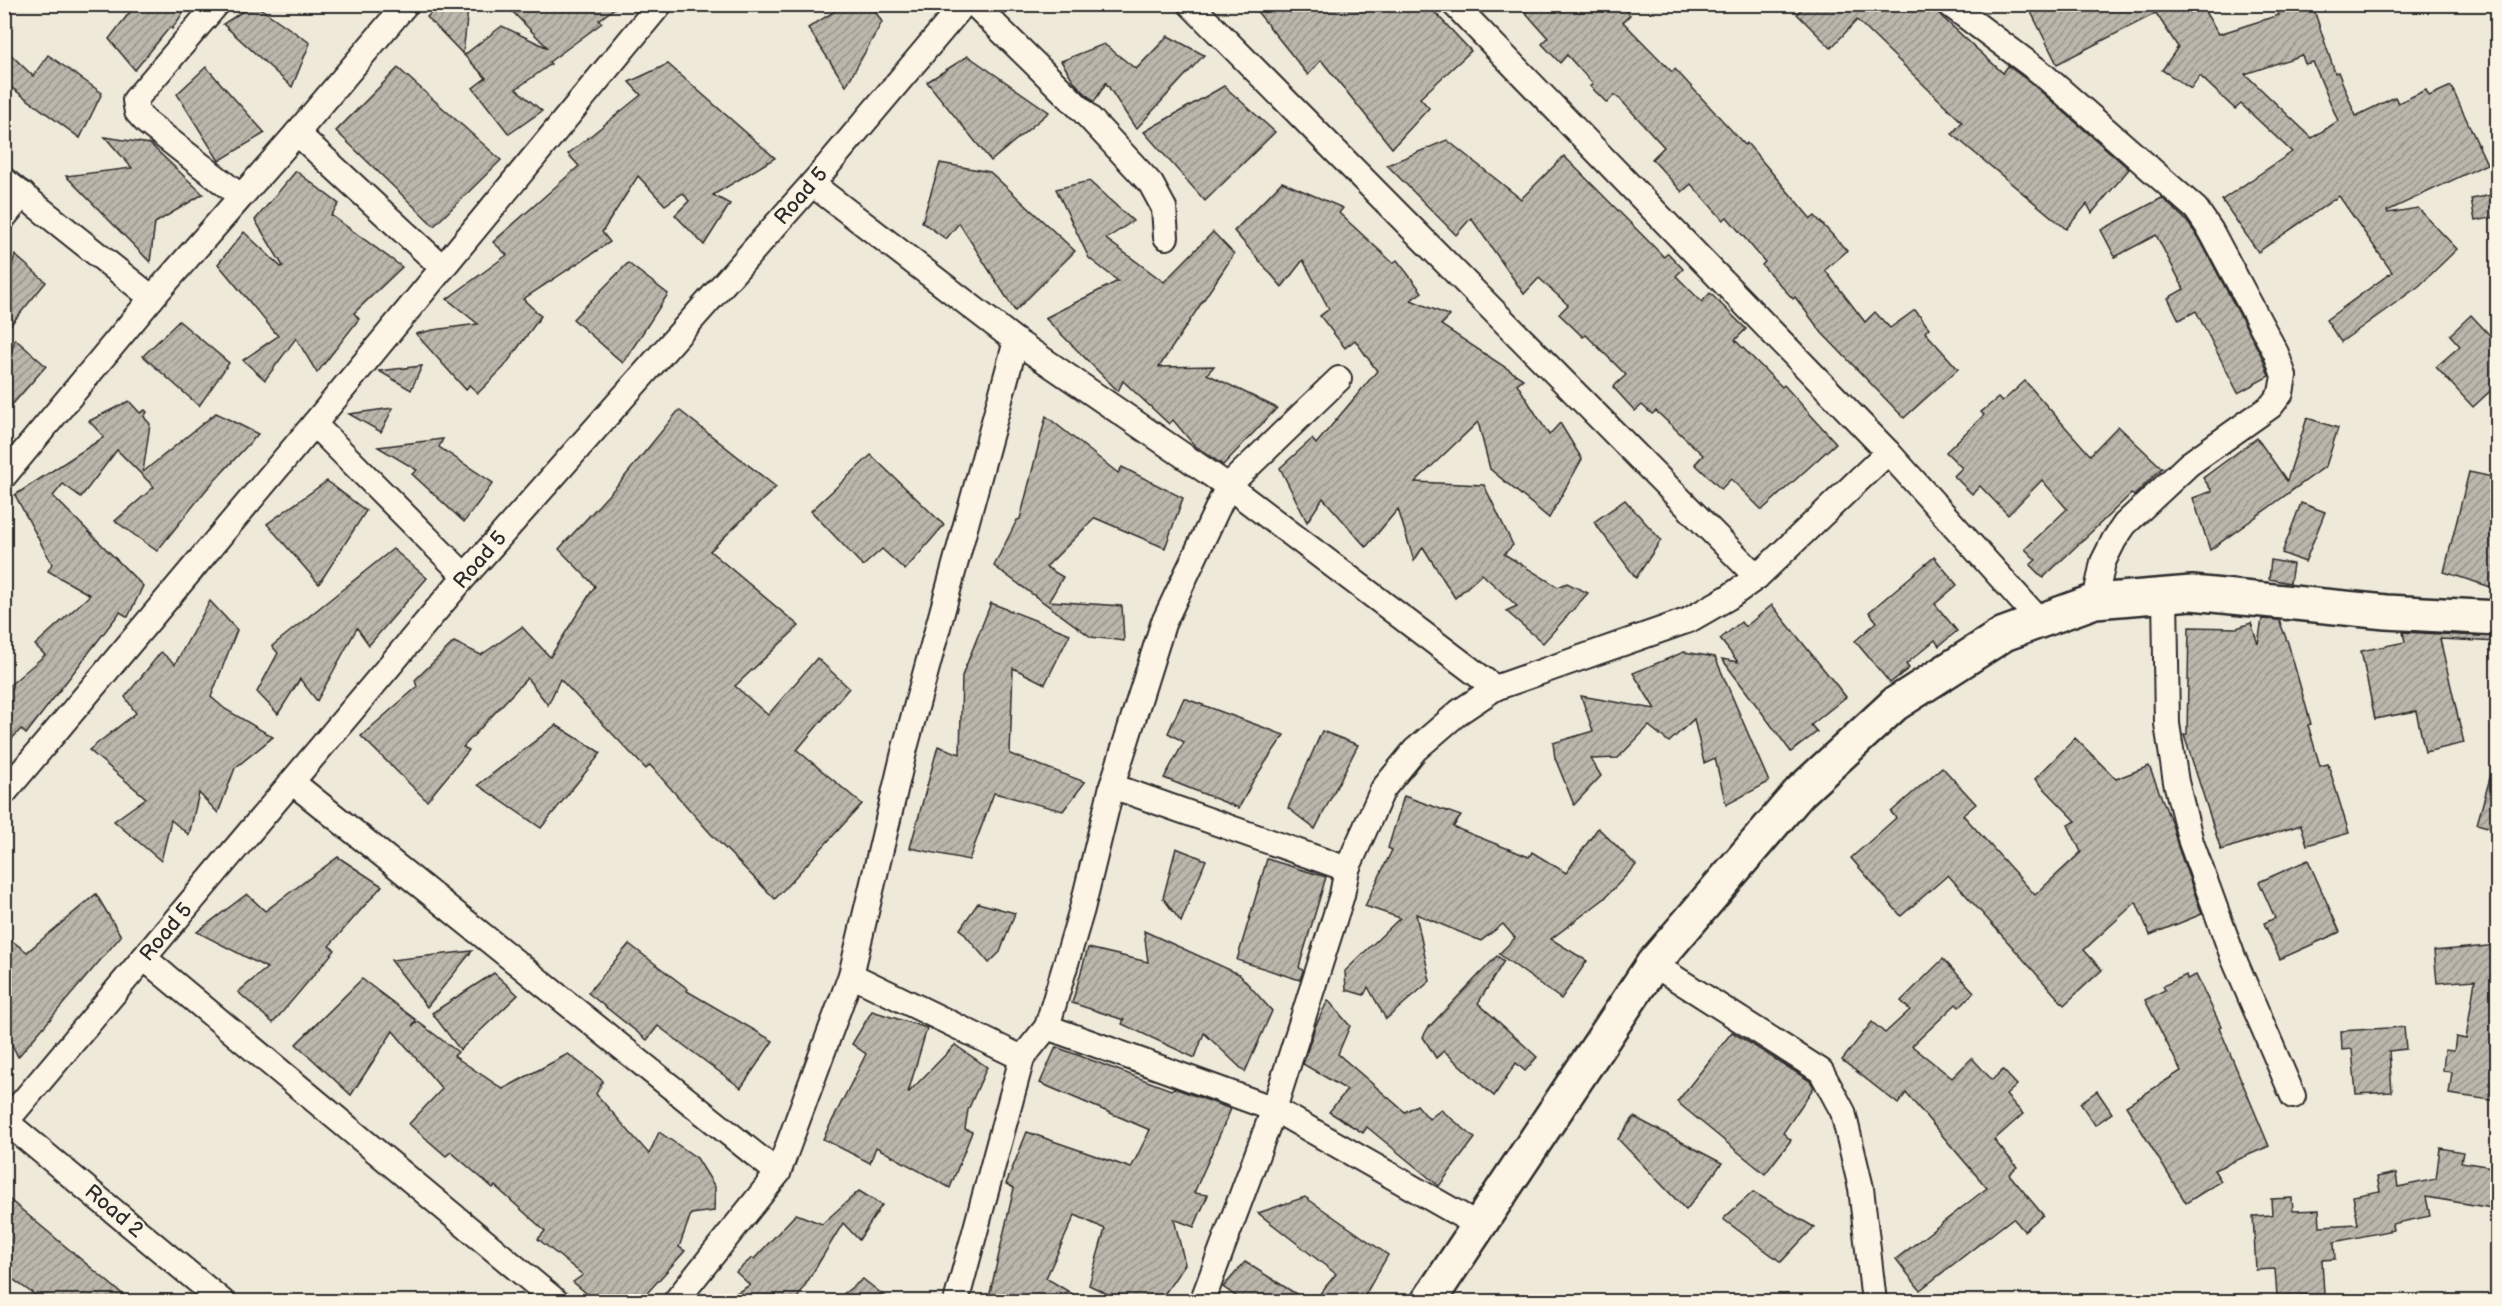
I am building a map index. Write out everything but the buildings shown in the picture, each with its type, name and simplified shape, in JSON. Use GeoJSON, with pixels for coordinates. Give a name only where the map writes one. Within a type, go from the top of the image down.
{"type":"FeatureCollection","features":[{"type":"Feature","properties":{"kind":"street"},"geometry":{"type":"LineString","coordinates":[[217,4],[135,100],[137,112],[146,122],[240,196]]}},
{"type":"Feature","properties":{"kind":"street"},"geometry":{"type":"LineString","coordinates":[[4,476],[152,298],[297,133],[406,4]]}},
{"type":"Feature","properties":{"kind":"street"},"geometry":{"type":"LineString","coordinates":[[4,793],[314,424],[660,4]]}},
{"type":"Feature","properties":{"kind":"street","name":"Road 5"},"geometry":{"type":"LineString","coordinates":[[5,1122],[465,576],[812,184],[964,4]]}},
{"type":"Feature","properties":{"kind":"street"},"geometry":{"type":"LineString","coordinates":[[974,4],[1083,111],[1151,184],[1164,208],[1166,237]]}},
{"type":"Feature","properties":{"kind":"street"},"geometry":{"type":"LineString","coordinates":[[1190,4],[1757,577]]}},
{"type":"Feature","properties":{"kind":"street"},"geometry":{"type":"LineString","coordinates":[[1454,4],[1888,452],[2040,621]]}},
{"type":"Feature","properties":{"kind":"street"},"geometry":{"type":"LineString","coordinates":[[1950,4],[2040,72],[2196,209],[2211,231],[2276,353],[2284,376],[2281,393],[2271,405],[2189,464],[2125,524],[2103,562],[2095,601]]}},
{"type":"Feature","properties":{"kind":"street"},"geometry":{"type":"LineString","coordinates":[[297,133],[443,268]]}},
{"type":"Feature","properties":{"kind":"street"},"geometry":{"type":"LineString","coordinates":[[812,184],[1016,341],[1228,486],[1495,688]]}},
{"type":"Feature","properties":{"kind":"street"},"geometry":{"type":"LineString","coordinates":[[4,217],[14,187],[152,298]]}},
{"type":"Feature","properties":{"kind":"street"},"geometry":{"type":"LineString","coordinates":[[675,1302],[778,1173],[851,975],[905,748],[1016,341]]}},
{"type":"Feature","properties":{"kind":"street"},"geometry":{"type":"LineString","coordinates":[[956,1302],[1022,1058],[1047,1027],[1082,909],[1112,786],[1163,624],[1228,486],[1339,379]]}},
{"type":"Feature","properties":{"kind":"street"},"geometry":{"type":"LineString","coordinates":[[314,424],[465,576]]}},
{"type":"Feature","properties":{"kind":"street"},"geometry":{"type":"LineString","coordinates":[[1202,1302],[1274,1109],[1342,895],[1347,869],[1383,789],[1408,758],[1459,712],[1495,688],[1689,620],[1729,597],[1757,577],[1888,452]]}},
{"type":"Feature","properties":{"kind":"street"},"geometry":{"type":"LineString","coordinates":[[1428,1302],[1653,964],[1800,792],[1895,704],[2004,634],[2095,601],[2192,593],[2386,612],[2498,618]]}},
{"type":"Feature","properties":{"kind":"street"},"geometry":{"type":"LineString","coordinates":[[2165,595],[2167,724],[2176,782],[2191,842],[2233,957],[2293,1096]]}},
{"type":"Feature","properties":{"kind":"street"},"geometry":{"type":"LineString","coordinates":[[292,782],[778,1173]]}},
{"type":"Feature","properties":{"kind":"street"},"geometry":{"type":"LineString","coordinates":[[1112,786],[1347,869]]}},
{"type":"Feature","properties":{"kind":"street"},"geometry":{"type":"LineString","coordinates":[[144,958],[557,1302]]}},
{"type":"Feature","properties":{"kind":"street"},"geometry":{"type":"LineString","coordinates":[[1653,964],[1821,1071],[1843,1112],[1861,1188],[1874,1302]]}},
{"type":"Feature","properties":{"kind":"street"},"geometry":{"type":"LineString","coordinates":[[851,975],[1022,1058]]}},
{"type":"Feature","properties":{"kind":"street"},"geometry":{"type":"LineString","coordinates":[[1047,1027],[1274,1109],[1478,1225]]}},
{"type":"Feature","properties":{"kind":"street","name":"Road 2"},"geometry":{"type":"LineString","coordinates":[[5,1122],[223,1302]]}}]}
